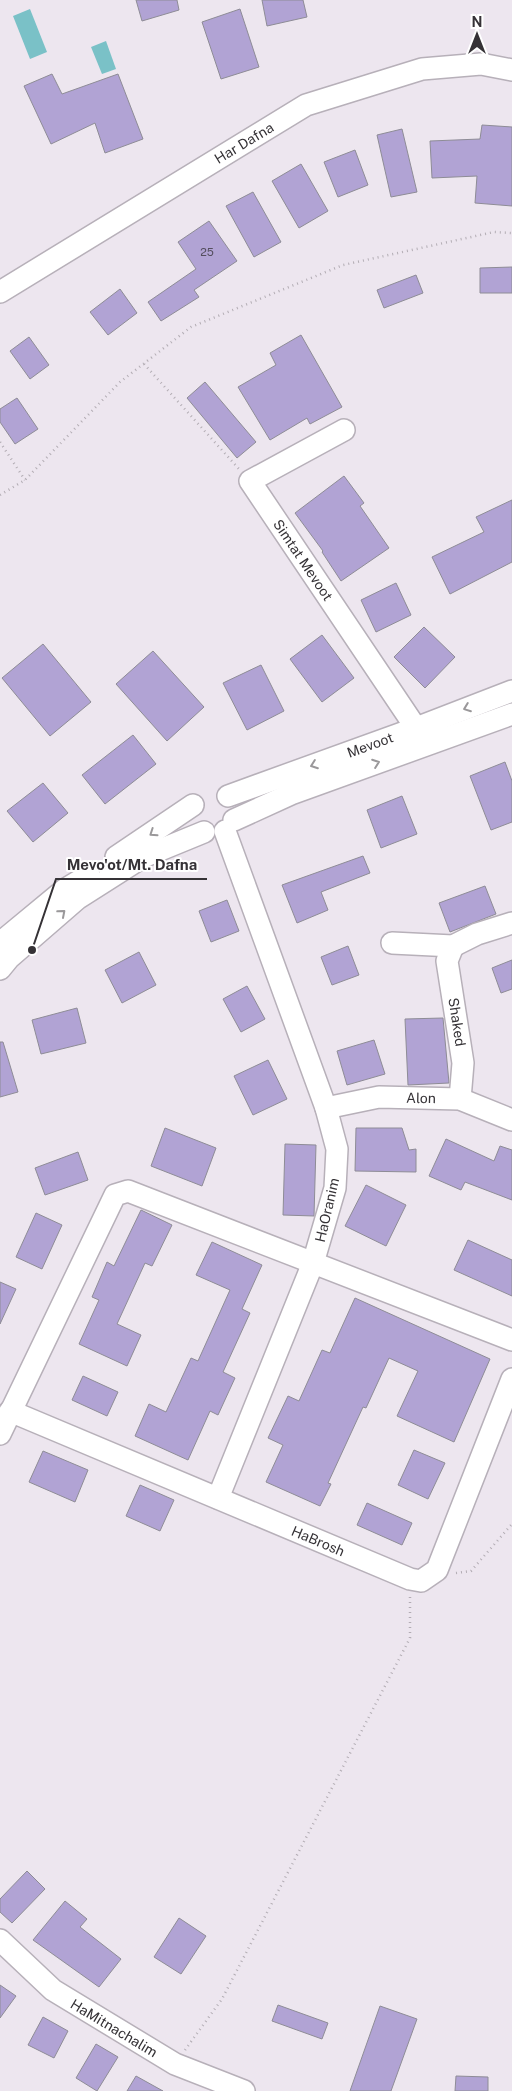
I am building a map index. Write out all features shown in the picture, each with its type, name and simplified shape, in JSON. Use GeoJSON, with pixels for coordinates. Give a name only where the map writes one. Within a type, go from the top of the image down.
{"type":"FeatureCollection","features":[{"type":"Feature","properties":{"kind":"street","name":"Har Dafna"},"geometry":{"type":"LineString","coordinates":[[0,292],[306,105],[422,69],[481,64],[512,70]]}},
{"type":"Feature","properties":{"kind":"street"},"geometry":{"type":"LineString","coordinates":[[250,481],[344,430]]}},
{"type":"Feature","properties":{"kind":"street","name":"Simtat Mevoot"},"geometry":{"type":"LineString","coordinates":[[250,481],[416,728]]}},
{"type":"Feature","properties":{"kind":"street","name":"Mevoot"},"geometry":{"type":"LineString","coordinates":[[228,796],[512,691]]}},
{"type":"Feature","properties":{"kind":"street","name":"Mevoot"},"geometry":{"type":"LineString","coordinates":[[230,826],[291,794],[512,714]]}},
{"type":"Feature","properties":{"kind":"street"},"geometry":{"type":"LineString","coordinates":[[0,943],[64,890],[193,805],[201,795],[215,791],[228,796],[234,807],[230,826],[211,834],[204,832],[195,824],[192,818],[193,805]]}},
{"type":"Feature","properties":{"kind":"street","name":"HaOranim"},"geometry":{"type":"LineString","coordinates":[[218,1498],[313,1263],[335,1188],[337,1149],[326,1108],[230,826]]}},
{"type":"Feature","properties":{"kind":"street"},"geometry":{"type":"LineString","coordinates":[[0,969],[9,958],[77,899],[143,857],[204,832]]}},
{"type":"Feature","properties":{"kind":"street"},"geometry":{"type":"LineString","coordinates":[[392,943],[452,946],[477,934],[512,923]]}},
{"type":"Feature","properties":{"kind":"street","name":"Shaked"},"geometry":{"type":"LineString","coordinates":[[452,946],[447,961],[463,1063],[460,1099]]}},
{"type":"Feature","properties":{"kind":"street","name":"Alon"},"geometry":{"type":"LineString","coordinates":[[326,1108],[380,1097],[460,1099],[512,1120]]}},
{"type":"Feature","properties":{"kind":"street"},"geometry":{"type":"LineString","coordinates":[[0,1434],[115,1195],[128,1191],[512,1340]]}},
{"type":"Feature","properties":{"kind":"street"},"geometry":{"type":"LineString","coordinates":[[420,1577],[436,1570],[512,1380]]}},
{"type":"Feature","properties":{"kind":"street","name":"HaBrosh"},"geometry":{"type":"LineString","coordinates":[[10,1411],[218,1498],[420,1577]]}},
{"type":"Feature","properties":{"kind":"street","name":"HaMitnachalim"},"geometry":{"type":"LineString","coordinates":[[0,1940],[53,1990],[175,2064],[244,2091]]}},
{"type":"Feature","properties":{"kind":"path"},"geometry":{"type":"LineString","coordinates":[[0,495],[24,480],[120,382],[191,327],[343,265],[494,232],[512,234]]}},
{"type":"Feature","properties":{"kind":"path"},"geometry":{"type":"LineString","coordinates":[[144,364],[250,481]]}},
{"type":"Feature","properties":{"kind":"path"},"geometry":{"type":"LineString","coordinates":[[0,442],[24,480]]}},
{"type":"Feature","properties":{"kind":"path"},"geometry":{"type":"LineString","coordinates":[[175,2064],[222,1999],[410,1638],[420,1577],[471,1571],[512,1524]]}},
{"type":"Feature","properties":{"kind":"water"},"geometry":{"type":"Polygon","coordinates":[[[30,9],[47,52],[30,59],[13,16],[30,9]]]}},
{"type":"Feature","properties":{"kind":"water"},"geometry":{"type":"Polygon","coordinates":[[[106,41],[116,69],[102,74],[91,47],[106,41]]]}},
{"type":"Feature","properties":{"kind":"building"},"geometry":{"type":"Polygon","coordinates":[[[136,0],[177,0],[179,10],[142,21],[136,0]]]}},
{"type":"Feature","properties":{"kind":"building"},"geometry":{"type":"Polygon","coordinates":[[[262,0],[303,0],[307,17],[267,26],[262,0]]]}},
{"type":"Feature","properties":{"kind":"building"},"geometry":{"type":"Polygon","coordinates":[[[240,9],[259,67],[221,79],[202,22],[240,9]]]}},
{"type":"Feature","properties":{"kind":"building"},"geometry":{"type":"Polygon","coordinates":[[[52,74],[62,94],[118,74],[143,139],[105,153],[95,123],[51,144],[24,86],[52,74]]]}},
{"type":"Feature","properties":{"kind":"building"},"geometry":{"type":"Polygon","coordinates":[[[482,125],[512,127],[512,206],[475,203],[477,176],[432,178],[430,141],[480,139],[482,125]]]}},
{"type":"Feature","properties":{"kind":"building"},"geometry":{"type":"Polygon","coordinates":[[[402,129],[417,192],[391,197],[377,135],[402,129]]]}},
{"type":"Feature","properties":{"kind":"building"},"geometry":{"type":"Polygon","coordinates":[[[355,150],[368,185],[338,197],[324,162],[355,150]]]}},
{"type":"Feature","properties":{"kind":"building"},"geometry":{"type":"Polygon","coordinates":[[[301,164],[328,211],[299,228],[272,181],[301,164]]]}},
{"type":"Feature","properties":{"kind":"building"},"geometry":{"type":"Polygon","coordinates":[[[253,192],[281,242],[254,257],[226,206],[253,192]]]}},
{"type":"Feature","properties":{"kind":"building"},"geometry":{"type":"Polygon","coordinates":[[[209,221],[237,261],[194,290],[199,297],[161,321],[148,302],[196,269],[178,242],[209,221]]]}},
{"type":"Feature","properties":{"kind":"building"},"geometry":{"type":"Polygon","coordinates":[[[512,267],[512,293],[480,293],[480,268],[512,267]]]}},
{"type":"Feature","properties":{"kind":"building"},"geometry":{"type":"Polygon","coordinates":[[[416,275],[423,293],[384,308],[377,290],[416,275]]]}},
{"type":"Feature","properties":{"kind":"building"},"geometry":{"type":"Polygon","coordinates":[[[120,289],[137,313],[108,335],[90,312],[120,289]]]}},
{"type":"Feature","properties":{"kind":"building"},"geometry":{"type":"Polygon","coordinates":[[[301,335],[342,407],[310,424],[307,418],[270,440],[238,387],[276,365],[270,353],[301,335]]]}},
{"type":"Feature","properties":{"kind":"building"},"geometry":{"type":"Polygon","coordinates":[[[29,337],[49,365],[30,379],[10,351],[29,337]]]}},
{"type":"Feature","properties":{"kind":"building"},"geometry":{"type":"Polygon","coordinates":[[[205,382],[256,442],[237,458],[187,398],[205,382]]]}},
{"type":"Feature","properties":{"kind":"building"},"geometry":{"type":"Polygon","coordinates":[[[17,398],[38,429],[15,444],[0,422],[0,409],[17,398]]]}},
{"type":"Feature","properties":{"kind":"building"},"geometry":{"type":"Polygon","coordinates":[[[344,476],[364,503],[360,506],[389,548],[341,581],[323,551],[295,513],[344,476]]]}},
{"type":"Feature","properties":{"kind":"building"},"geometry":{"type":"Polygon","coordinates":[[[512,500],[512,562],[450,594],[432,557],[484,532],[476,517],[512,500]]]}},
{"type":"Feature","properties":{"kind":"building"},"geometry":{"type":"Polygon","coordinates":[[[396,583],[411,615],[376,632],[361,600],[396,583]]]}},
{"type":"Feature","properties":{"kind":"building"},"geometry":{"type":"Polygon","coordinates":[[[424,627],[455,657],[425,688],[394,657],[424,627]]]}},
{"type":"Feature","properties":{"kind":"building"},"geometry":{"type":"Polygon","coordinates":[[[322,635],[354,678],[322,702],[290,659],[322,635]]]}},
{"type":"Feature","properties":{"kind":"building"},"geometry":{"type":"Polygon","coordinates":[[[43,644],[91,702],[50,736],[2,678],[43,644]]]}},
{"type":"Feature","properties":{"kind":"building"},"geometry":{"type":"Polygon","coordinates":[[[153,651],[204,707],[167,741],[116,684],[153,651]]]}},
{"type":"Feature","properties":{"kind":"building"},"geometry":{"type":"Polygon","coordinates":[[[261,665],[284,711],[247,730],[223,683],[261,665]]]}},
{"type":"Feature","properties":{"kind":"building"},"geometry":{"type":"Polygon","coordinates":[[[133,735],[156,764],[105,804],[82,775],[133,735]]]}},
{"type":"Feature","properties":{"kind":"building"},"geometry":{"type":"Polygon","coordinates":[[[505,762],[512,781],[512,822],[491,830],[470,776],[505,762]]]}},
{"type":"Feature","properties":{"kind":"building"},"geometry":{"type":"Polygon","coordinates":[[[43,783],[68,813],[33,842],[7,811],[43,783]]]}},
{"type":"Feature","properties":{"kind":"building"},"geometry":{"type":"Polygon","coordinates":[[[402,796],[417,834],[381,848],[367,810],[402,796]]]}},
{"type":"Feature","properties":{"kind":"building"},"geometry":{"type":"Polygon","coordinates":[[[363,856],[370,873],[321,892],[328,910],[297,923],[282,885],[363,856]]]}},
{"type":"Feature","properties":{"kind":"building"},"geometry":{"type":"Polygon","coordinates":[[[485,886],[496,914],[450,932],[439,903],[485,886]]]}},
{"type":"Feature","properties":{"kind":"building"},"geometry":{"type":"Polygon","coordinates":[[[227,900],[239,931],[211,942],[199,911],[227,900]]]}},
{"type":"Feature","properties":{"kind":"building"},"geometry":{"type":"Polygon","coordinates":[[[348,946],[359,975],[332,985],[321,957],[348,946]]]}},
{"type":"Feature","properties":{"kind":"building"},"geometry":{"type":"Polygon","coordinates":[[[139,952],[156,985],[122,1003],[105,970],[139,952]]]}},
{"type":"Feature","properties":{"kind":"building"},"geometry":{"type":"Polygon","coordinates":[[[512,960],[512,989],[501,993],[492,968],[512,960]]]}},
{"type":"Feature","properties":{"kind":"building"},"geometry":{"type":"Polygon","coordinates":[[[247,986],[265,1019],[241,1032],[223,999],[247,986]]]}},
{"type":"Feature","properties":{"kind":"building"},"geometry":{"type":"Polygon","coordinates":[[[77,1008],[86,1043],[41,1054],[32,1020],[77,1008]]]}},
{"type":"Feature","properties":{"kind":"building"},"geometry":{"type":"Polygon","coordinates":[[[443,1018],[449,1083],[408,1085],[405,1019],[443,1018]]]}},
{"type":"Feature","properties":{"kind":"building"},"geometry":{"type":"Polygon","coordinates":[[[374,1040],[385,1074],[347,1085],[337,1051],[374,1040]]]}},
{"type":"Feature","properties":{"kind":"building"},"geometry":{"type":"Polygon","coordinates":[[[0,1042],[3,1042],[18,1092],[0,1097],[0,1042]]]}},
{"type":"Feature","properties":{"kind":"building"},"geometry":{"type":"Polygon","coordinates":[[[268,1060],[287,1099],[253,1115],[234,1076],[268,1060]]]}},
{"type":"Feature","properties":{"kind":"building"},"geometry":{"type":"Polygon","coordinates":[[[165,1128],[216,1148],[202,1186],[151,1166],[165,1128]]]}},
{"type":"Feature","properties":{"kind":"building"},"geometry":{"type":"Polygon","coordinates":[[[356,1128],[402,1128],[409,1150],[416,1149],[416,1172],[355,1171],[356,1128]]]}},
{"type":"Feature","properties":{"kind":"building"},"geometry":{"type":"Polygon","coordinates":[[[446,1139],[494,1161],[500,1146],[512,1150],[512,1200],[465,1182],[461,1190],[429,1176],[446,1139]]]}},
{"type":"Feature","properties":{"kind":"building"},"geometry":{"type":"Polygon","coordinates":[[[285,1144],[316,1145],[314,1216],[283,1215],[285,1144]]]}},
{"type":"Feature","properties":{"kind":"building"},"geometry":{"type":"Polygon","coordinates":[[[78,1152],[88,1180],[45,1195],[35,1168],[78,1152]]]}},
{"type":"Feature","properties":{"kind":"building"},"geometry":{"type":"Polygon","coordinates":[[[366,1185],[406,1205],[386,1246],[345,1226],[366,1185]]]}},
{"type":"Feature","properties":{"kind":"building"},"geometry":{"type":"Polygon","coordinates":[[[141,1210],[172,1225],[152,1266],[145,1263],[117,1324],[141,1335],[127,1366],[79,1344],[99,1300],[92,1297],[107,1262],[114,1266],[141,1210]]]}},
{"type":"Feature","properties":{"kind":"building"},"geometry":{"type":"Polygon","coordinates":[[[36,1213],[62,1225],[42,1269],[16,1257],[36,1213]]]}},
{"type":"Feature","properties":{"kind":"building"},"geometry":{"type":"Polygon","coordinates":[[[468,1240],[512,1260],[512,1296],[454,1270],[468,1240]]]}},
{"type":"Feature","properties":{"kind":"building"},"geometry":{"type":"Polygon","coordinates":[[[212,1242],[262,1265],[242,1309],[250,1313],[223,1372],[235,1378],[218,1415],[210,1411],[188,1460],[135,1436],[149,1404],[166,1412],[191,1358],[198,1361],[230,1290],[196,1275],[212,1242]]]}},
{"type":"Feature","properties":{"kind":"building"},"geometry":{"type":"Polygon","coordinates":[[[0,1282],[16,1289],[0,1324],[0,1282]]]}},
{"type":"Feature","properties":{"kind":"building"},"geometry":{"type":"Polygon","coordinates":[[[355,1298],[490,1359],[454,1442],[397,1416],[418,1371],[389,1358],[366,1408],[363,1407],[328,1483],[331,1484],[320,1506],[266,1482],[283,1445],[268,1438],[288,1396],[299,1401],[322,1350],[330,1353],[355,1298]]]}},
{"type":"Feature","properties":{"kind":"building"},"geometry":{"type":"Polygon","coordinates":[[[83,1376],[118,1392],[107,1416],[72,1400],[83,1376]]]}},
{"type":"Feature","properties":{"kind":"building"},"geometry":{"type":"Polygon","coordinates":[[[414,1450],[445,1463],[428,1499],[398,1485],[414,1450]]]}},
{"type":"Feature","properties":{"kind":"building"},"geometry":{"type":"Polygon","coordinates":[[[43,1451],[88,1470],[75,1502],[29,1482],[43,1451]]]}},
{"type":"Feature","properties":{"kind":"building"},"geometry":{"type":"Polygon","coordinates":[[[140,1485],[174,1500],[160,1531],[126,1516],[140,1485]]]}},
{"type":"Feature","properties":{"kind":"building"},"geometry":{"type":"Polygon","coordinates":[[[367,1503],[412,1523],[402,1545],[357,1525],[367,1503]]]}},
{"type":"Feature","properties":{"kind":"building"},"geometry":{"type":"Polygon","coordinates":[[[27,1871],[45,1889],[12,1923],[0,1912],[0,1899],[27,1871]]]}},
{"type":"Feature","properties":{"kind":"building"},"geometry":{"type":"Polygon","coordinates":[[[65,1901],[87,1919],[80,1927],[121,1959],[99,1987],[33,1940],[65,1901]]]}},
{"type":"Feature","properties":{"kind":"building"},"geometry":{"type":"Polygon","coordinates":[[[179,1918],[206,1936],[181,1974],[154,1957],[179,1918]]]}},
{"type":"Feature","properties":{"kind":"building"},"geometry":{"type":"Polygon","coordinates":[[[0,1985],[16,1996],[0,2018],[0,1985]]]}},
{"type":"Feature","properties":{"kind":"building"},"geometry":{"type":"Polygon","coordinates":[[[278,2005],[328,2023],[322,2039],[272,2021],[278,2005]]]}},
{"type":"Feature","properties":{"kind":"building"},"geometry":{"type":"Polygon","coordinates":[[[380,2006],[417,2019],[391,2091],[350,2091],[380,2006]]]}},
{"type":"Feature","properties":{"kind":"building"},"geometry":{"type":"Polygon","coordinates":[[[43,2017],[68,2031],[54,2058],[28,2045],[43,2017]]]}},
{"type":"Feature","properties":{"kind":"building"},"geometry":{"type":"Polygon","coordinates":[[[96,2044],[118,2057],[97,2091],[76,2078],[96,2044]]]}},
{"type":"Feature","properties":{"kind":"building"},"geometry":{"type":"Polygon","coordinates":[[[136,2076],[163,2091],[127,2091],[136,2076]]]}},
{"type":"Feature","properties":{"kind":"building"},"geometry":{"type":"Polygon","coordinates":[[[456,2076],[488,2077],[488,2091],[455,2091],[456,2076]]]}},
{"type":"Feature","properties":{"kind":"place","name":"Mevo'ot/Mt. Dafna"},"geometry":{"type":"Point","coordinates":[32,950]}}]}
